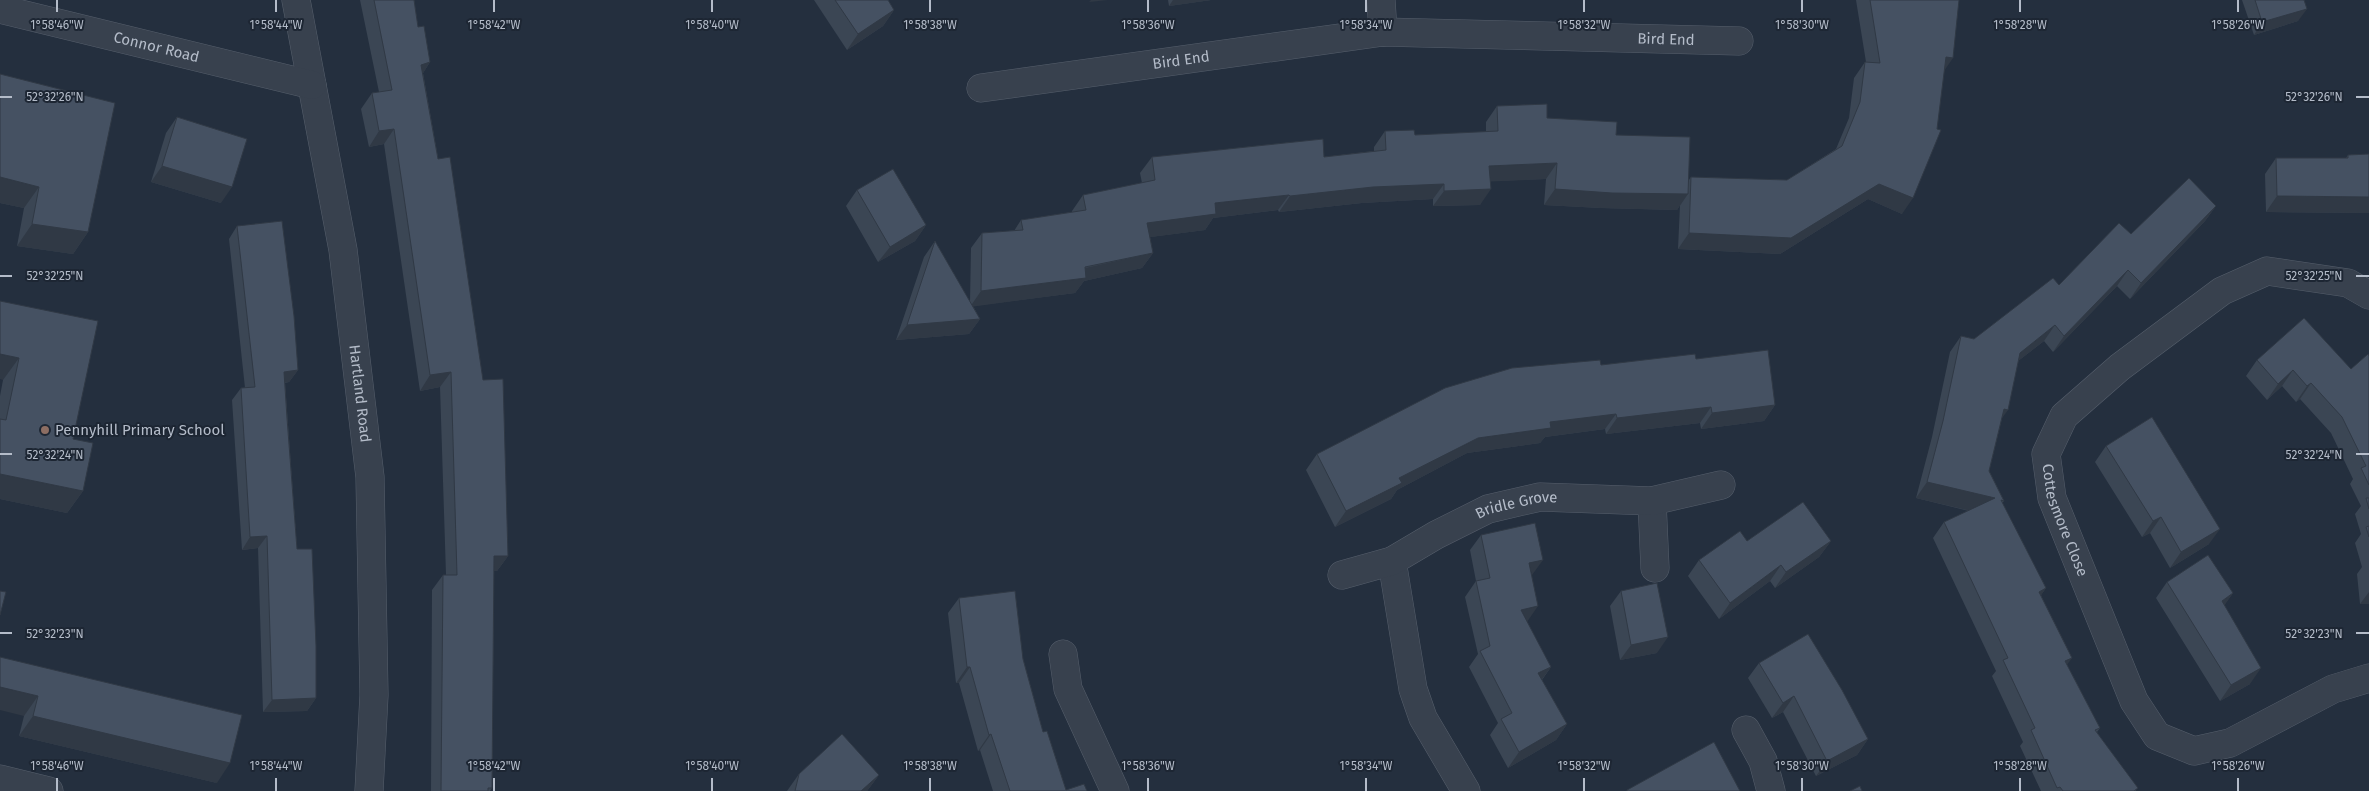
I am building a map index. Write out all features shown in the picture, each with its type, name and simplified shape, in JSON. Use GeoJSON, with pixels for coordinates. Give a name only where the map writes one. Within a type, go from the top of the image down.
{"type":"FeatureCollection","features":[{"type":"Feature","properties":{"kind":"street","name":"Hartland Road"},"geometry":{"type":"LineString","coordinates":[[296,0],[343,250],[370,477],[374,695],[369,791]]}},
{"type":"Feature","properties":{"kind":"street"},"geometry":{"type":"LineString","coordinates":[[1381,0],[1383,32]]}},
{"type":"Feature","properties":{"kind":"street","name":"Connor Road"},"geometry":{"type":"LineString","coordinates":[[0,9],[312,85]]}},
{"type":"Feature","properties":{"kind":"street","name":"Bird End"},"geometry":{"type":"LineString","coordinates":[[981,88],[1383,32],[1739,41]]}},
{"type":"Feature","properties":{"kind":"street","name":"Cottesmore Close"},"geometry":{"type":"LineString","coordinates":[[2369,295],[2348,283],[2267,272],[2222,291],[2120,367],[2064,416],[2046,454],[2052,498],[2134,701],[2157,736],[2194,750],[2230,743],[2333,689],[2369,678]]}},
{"type":"Feature","properties":{"kind":"street","name":"Bridle Grove"},"geometry":{"type":"LineString","coordinates":[[1342,575],[1392,561],[1488,509],[1540,498],[1652,501],[1721,485]]}},
{"type":"Feature","properties":{"kind":"street"},"geometry":{"type":"LineString","coordinates":[[1652,501],[1655,568]]}},
{"type":"Feature","properties":{"kind":"street"},"geometry":{"type":"LineString","coordinates":[[1392,561],[1413,689],[1423,718],[1466,791]]}},
{"type":"Feature","properties":{"kind":"street"},"geometry":{"type":"LineString","coordinates":[[1063,654],[1068,689],[1116,791]]}},
{"type":"Feature","properties":{"kind":"street"},"geometry":{"type":"LineString","coordinates":[[1746,730],[1763,762],[1771,791]]}},
{"type":"Feature","properties":{"kind":"street"},"geometry":{"type":"LineString","coordinates":[[0,780],[49,791]]}},
{"type":"Feature","properties":{"kind":"building"},"geometry":{"type":"Polygon","coordinates":[[[374,0],[414,0],[418,27],[424,26],[430,62],[421,65],[438,159],[450,157],[483,380],[503,379],[508,556],[494,556],[492,788],[488,788],[488,791],[441,791],[443,575],[457,575],[451,372],[430,375],[394,129],[379,131],[372,93],[392,90],[374,0]]]}},
{"type":"Feature","properties":{"kind":"building"},"geometry":{"type":"Polygon","coordinates":[[[835,0],[888,0],[894,10],[858,34],[835,0]]]}},
{"type":"Feature","properties":{"kind":"building"},"geometry":{"type":"Polygon","coordinates":[[[1870,0],[1959,0],[1953,58],[1946,57],[1937,129],[1941,130],[1913,198],[1879,184],[1791,238],[1689,233],[1691,177],[1787,180],[1842,146],[1860,102],[1865,62],[1880,63],[1870,0]]]}},
{"type":"Feature","properties":{"kind":"building"},"geometry":{"type":"Polygon","coordinates":[[[2255,0],[2304,0],[2307,9],[2262,22],[2255,0]]]}},
{"type":"Feature","properties":{"kind":"building"},"geometry":{"type":"Polygon","coordinates":[[[0,74],[115,103],[88,232],[32,224],[39,187],[0,177],[0,74]]]}},
{"type":"Feature","properties":{"kind":"building"},"geometry":{"type":"Polygon","coordinates":[[[1547,104],[1547,118],[1617,122],[1616,135],[1690,137],[1688,194],[1612,193],[1555,189],[1557,163],[1489,166],[1491,189],[1444,191],[1444,184],[1373,187],[1215,203],[1216,214],[1147,223],[1153,253],[1085,267],[1086,278],[981,291],[982,233],[1023,230],[1021,220],[1086,210],[1083,195],[1155,180],[1152,157],[1323,139],[1324,157],[1386,150],[1385,131],[1414,130],[1415,135],[1498,131],[1497,106],[1547,104]]]}},
{"type":"Feature","properties":{"kind":"building"},"geometry":{"type":"Polygon","coordinates":[[[177,117],[247,139],[232,187],[162,166],[177,117]]]}},
{"type":"Feature","properties":{"kind":"building"},"geometry":{"type":"Polygon","coordinates":[[[2369,154],[2369,197],[2277,196],[2276,158],[2348,158],[2348,155],[2369,154]]]}},
{"type":"Feature","properties":{"kind":"building"},"geometry":{"type":"Polygon","coordinates":[[[893,169],[926,225],[890,247],[857,190],[893,169]]]}},
{"type":"Feature","properties":{"kind":"building"},"geometry":{"type":"Polygon","coordinates":[[[2189,178],[2216,206],[2141,283],[2128,270],[2064,336],[2055,325],[2020,353],[2008,410],[2004,409],[1989,471],[2004,501],[2001,500],[2046,588],[2039,592],[2072,658],[2065,661],[2100,728],[2095,730],[2138,788],[2134,791],[2063,791],[2060,787],[2057,788],[2031,730],[2035,728],[2003,660],[2008,658],[1944,522],[1995,498],[1927,482],[1943,421],[1961,336],[1974,339],[2053,278],[2059,285],[2119,223],[2131,234],[2189,178]]]}},
{"type":"Feature","properties":{"kind":"building"},"geometry":{"type":"Polygon","coordinates":[[[282,221],[294,316],[298,370],[284,372],[287,418],[297,549],[312,549],[316,698],[272,700],[267,536],[250,537],[241,388],[255,387],[237,226],[282,221]]]}},
{"type":"Feature","properties":{"kind":"building"},"geometry":{"type":"Polygon","coordinates":[[[935,241],[980,319],[907,325],[935,241]]]}},
{"type":"Feature","properties":{"kind":"building"},"geometry":{"type":"Polygon","coordinates":[[[0,301],[98,321],[73,439],[93,443],[83,491],[0,474],[0,419],[6,420],[19,358],[0,354],[0,301]]]}},
{"type":"Feature","properties":{"kind":"building"},"geometry":{"type":"Polygon","coordinates":[[[2304,318],[2351,369],[2368,354],[2369,356],[2369,485],[2361,468],[2366,466],[2342,417],[2311,383],[2307,386],[2293,370],[2278,384],[2257,360],[2304,318]]]}},
{"type":"Feature","properties":{"kind":"building"},"geometry":{"type":"Polygon","coordinates":[[[1768,350],[1775,405],[1712,413],[1711,407],[1617,418],[1616,414],[1550,422],[1551,428],[1478,438],[1399,478],[1402,483],[1346,511],[1317,454],[1445,388],[1512,368],[1600,360],[1601,365],[1695,354],[1696,359],[1768,350]]]}},
{"type":"Feature","properties":{"kind":"building"},"geometry":{"type":"Polygon","coordinates":[[[2152,417],[2220,529],[2181,552],[2161,517],[2153,521],[2106,446],[2152,417]]]}},
{"type":"Feature","properties":{"kind":"building"},"geometry":{"type":"Polygon","coordinates":[[[2366,498],[2369,498],[2369,509],[2366,498]]]}},
{"type":"Feature","properties":{"kind":"building"},"geometry":{"type":"Polygon","coordinates":[[[1803,502],[1831,541],[1786,572],[1781,565],[1730,603],[1699,560],[1740,531],[1747,541],[1803,502]]]}},
{"type":"Feature","properties":{"kind":"building"},"geometry":{"type":"Polygon","coordinates":[[[1535,523],[1543,560],[1529,563],[1538,606],[1521,610],[1551,667],[1538,673],[1567,724],[1519,752],[1501,719],[1512,713],[1480,651],[1490,646],[1476,581],[1490,578],[1481,535],[1535,523]]]}},
{"type":"Feature","properties":{"kind":"building"},"geometry":{"type":"Polygon","coordinates":[[[2369,526],[2369,537],[2366,527],[2369,526]]]}},
{"type":"Feature","properties":{"kind":"building"},"geometry":{"type":"Polygon","coordinates":[[[2208,555],[2233,593],[2222,601],[2261,668],[2231,685],[2167,582],[2208,555]]]}},
{"type":"Feature","properties":{"kind":"building"},"geometry":{"type":"Polygon","coordinates":[[[1657,583],[1668,637],[1631,645],[1621,591],[1657,583]]]}},
{"type":"Feature","properties":{"kind":"building"},"geometry":{"type":"Polygon","coordinates":[[[0,591],[6,592],[0,615],[0,591]]]}},
{"type":"Feature","properties":{"kind":"building"},"geometry":{"type":"Polygon","coordinates":[[[1015,591],[1023,659],[1043,732],[1047,731],[1066,790],[1084,784],[1087,791],[1010,791],[991,734],[989,735],[970,667],[967,667],[959,598],[1015,591]]]}},
{"type":"Feature","properties":{"kind":"building"},"geometry":{"type":"Polygon","coordinates":[[[1808,634],[1842,690],[1868,739],[1827,761],[1794,696],[1783,703],[1759,663],[1808,634]]]}},
{"type":"Feature","properties":{"kind":"building"},"geometry":{"type":"Polygon","coordinates":[[[0,657],[242,715],[230,763],[33,716],[38,696],[0,687],[0,657]]]}},
{"type":"Feature","properties":{"kind":"building"},"geometry":{"type":"Polygon","coordinates":[[[842,734],[879,775],[861,791],[795,791],[799,774],[842,734]]]}},
{"type":"Feature","properties":{"kind":"building"},"geometry":{"type":"Polygon","coordinates":[[[1714,742],[1740,791],[1627,791],[1627,790],[1714,742]]]}},
{"type":"Feature","properties":{"kind":"building"},"geometry":{"type":"Polygon","coordinates":[[[1860,786],[1862,791],[1850,791],[1860,786]]]}},
{"type":"Feature","properties":{"kind":"place","name":"Pennyhill Primary School"},"geometry":{"type":"Point","coordinates":[45,430]}}]}
